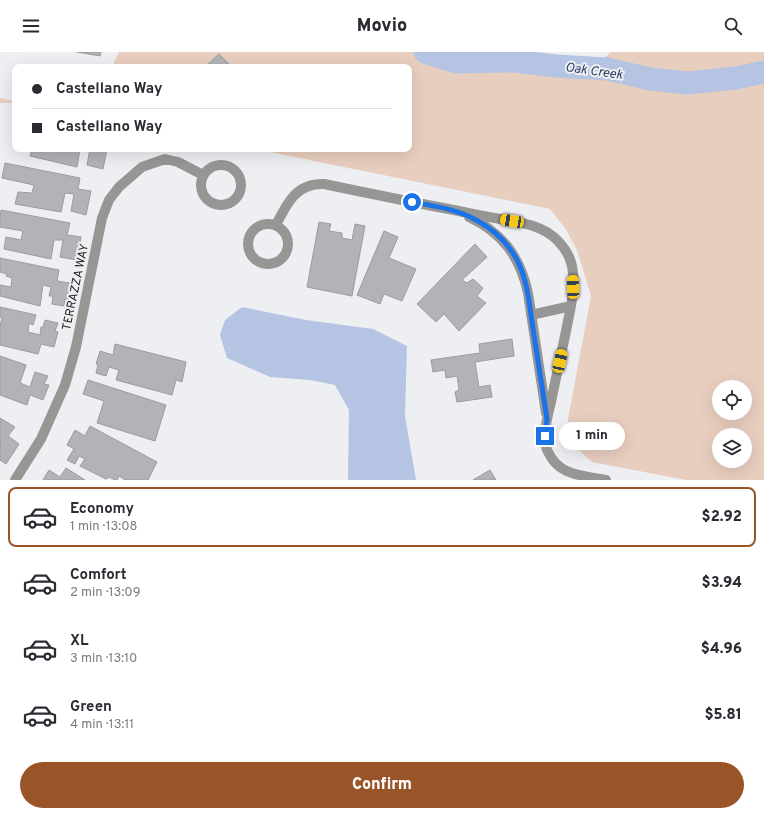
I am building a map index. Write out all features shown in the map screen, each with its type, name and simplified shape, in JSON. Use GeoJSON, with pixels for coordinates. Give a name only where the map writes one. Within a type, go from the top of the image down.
{"type":"FeatureCollection","features":[{"type":"Feature","properties":{"kind":"street","name":"TERRAZZA WAY"},"geometry":{"type":"LineString","coordinates":[[15,480],[41,439],[65,384],[76,347],[102,218],[109,200],[120,187],[142,167],[165,159],[178,162],[203,175]]}},
{"type":"Feature","properties":{"kind":"street"},"geometry":{"type":"LineString","coordinates":[[222,165],[230,167],[239,175],[241,181],[239,194],[235,200],[229,204],[222,205],[209,202],[202,191],[201,184],[203,175],[210,168],[216,166],[222,165]]}},
{"type":"Feature","properties":{"kind":"street"},"geometry":{"type":"LineString","coordinates":[[276,225],[283,211],[300,190],[315,184],[324,184],[528,224],[544,231],[557,240],[564,248],[572,265],[573,287],[571,306],[547,419],[545,444],[548,453],[554,461],[568,471],[606,480]]}},
{"type":"Feature","properties":{"kind":"street"},"geometry":{"type":"LineString","coordinates":[[456,211],[476,220],[497,235],[517,260],[525,280],[547,419]]}},
{"type":"Feature","properties":{"kind":"street"},"geometry":{"type":"LineString","coordinates":[[269,223],[276,225],[281,228],[288,240],[286,253],[276,262],[269,264],[262,263],[251,255],[247,243],[249,237],[252,231],[262,224],[269,223]]}},
{"type":"Feature","properties":{"kind":"street"},"geometry":{"type":"LineString","coordinates":[[531,315],[571,306]]}},
{"type":"Feature","properties":{"kind":"shaded area"},"geometry":{"type":"Polygon","coordinates":[[[119,52],[448,52],[484,60],[573,70],[595,66],[611,52],[764,52],[764,480],[686,480],[592,462],[568,440],[568,419],[591,296],[577,250],[565,228],[550,209],[270,152],[412,152],[412,64],[113,64],[119,52]]]}},
{"type":"Feature","properties":{"kind":"shaded area"},"geometry":{"type":"Polygon","coordinates":[[[0,98],[12,100],[12,103],[0,103],[0,98]]]}},
{"type":"Feature","properties":{"kind":"water"},"geometry":{"type":"Polygon","coordinates":[[[242,307],[306,320],[373,329],[407,346],[405,416],[416,480],[348,480],[349,410],[335,385],[310,380],[270,377],[227,358],[220,335],[225,320],[242,307]]]}},
{"type":"Feature","properties":{"kind":"building"},"geometry":{"type":"Polygon","coordinates":[[[77,52],[101,52],[100,56],[77,52]]]}},
{"type":"Feature","properties":{"kind":"building"},"geometry":{"type":"Polygon","coordinates":[[[219,54],[229,64],[208,64],[219,54]]]}},
{"type":"Feature","properties":{"kind":"building"},"geometry":{"type":"Polygon","coordinates":[[[31,152],[80,152],[77,167],[30,156],[31,152]]]}},
{"type":"Feature","properties":{"kind":"building"},"geometry":{"type":"Polygon","coordinates":[[[89,152],[106,152],[103,169],[87,165],[89,152]]]}},
{"type":"Feature","properties":{"kind":"building"},"geometry":{"type":"Polygon","coordinates":[[[5,163],[80,178],[78,189],[91,191],[86,215],[71,211],[74,194],[65,193],[61,212],[15,204],[18,192],[32,193],[34,185],[2,178],[5,163]]]}},
{"type":"Feature","properties":{"kind":"building"},"geometry":{"type":"Polygon","coordinates":[[[1,210],[70,223],[67,235],[81,237],[77,260],[60,257],[63,240],[54,240],[51,259],[4,249],[6,237],[21,240],[23,231],[0,227],[1,210]]]}},
{"type":"Feature","properties":{"kind":"building"},"geometry":{"type":"Polygon","coordinates":[[[319,222],[331,224],[329,231],[342,233],[342,238],[352,240],[355,224],[365,226],[352,296],[307,287],[319,222]]]}},
{"type":"Feature","properties":{"kind":"building"},"geometry":{"type":"Polygon","coordinates":[[[384,231],[398,237],[389,258],[416,269],[402,301],[384,294],[380,304],[357,295],[384,231]]]}},
{"type":"Feature","properties":{"kind":"building"},"geometry":{"type":"Polygon","coordinates":[[[475,244],[487,257],[462,280],[467,283],[473,279],[483,288],[477,296],[486,303],[459,331],[444,314],[436,322],[417,304],[475,244]]]}},
{"type":"Feature","properties":{"kind":"building"},"geometry":{"type":"Polygon","coordinates":[[[0,258],[59,270],[57,281],[70,283],[68,299],[65,299],[64,306],[52,304],[53,296],[49,296],[51,287],[43,285],[40,306],[0,296],[0,285],[11,287],[12,278],[6,276],[7,274],[0,272],[0,258]]]}},
{"type":"Feature","properties":{"kind":"building"},"geometry":{"type":"Polygon","coordinates":[[[0,307],[36,315],[33,325],[29,323],[28,332],[40,335],[41,327],[43,327],[45,320],[58,323],[55,331],[58,332],[54,347],[41,344],[38,354],[0,345],[0,325],[2,318],[0,317],[0,307]]]}},
{"type":"Feature","properties":{"kind":"building"},"geometry":{"type":"Polygon","coordinates":[[[512,339],[514,356],[475,362],[479,387],[490,385],[492,397],[457,402],[455,392],[459,390],[457,376],[446,378],[445,370],[433,372],[431,360],[480,353],[479,344],[512,339]]]}},
{"type":"Feature","properties":{"kind":"building"},"geometry":{"type":"Polygon","coordinates":[[[115,344],[186,362],[182,382],[176,380],[172,395],[116,380],[119,370],[109,367],[106,376],[96,373],[98,365],[96,364],[100,351],[113,355],[115,344]]]}},
{"type":"Feature","properties":{"kind":"building"},"geometry":{"type":"Polygon","coordinates":[[[0,356],[26,365],[20,383],[30,387],[35,372],[48,376],[44,384],[49,385],[43,400],[30,395],[27,405],[0,395],[0,356]]]}},
{"type":"Feature","properties":{"kind":"building"},"geometry":{"type":"Polygon","coordinates":[[[88,380],[166,405],[155,441],[97,423],[104,401],[83,394],[88,380]]]}},
{"type":"Feature","properties":{"kind":"building"},"geometry":{"type":"Polygon","coordinates":[[[0,418],[15,427],[8,436],[19,444],[6,464],[0,460],[0,418]]]}},
{"type":"Feature","properties":{"kind":"building"},"geometry":{"type":"Polygon","coordinates":[[[90,426],[157,462],[148,480],[124,480],[119,476],[117,480],[109,477],[106,479],[80,466],[85,459],[79,456],[75,464],[67,460],[74,449],[67,445],[75,430],[85,436],[90,426]]]}},
{"type":"Feature","properties":{"kind":"building"},"geometry":{"type":"Polygon","coordinates":[[[66,468],[85,480],[43,480],[49,470],[60,477],[66,468]]]}},
{"type":"Feature","properties":{"kind":"building"},"geometry":{"type":"Polygon","coordinates":[[[490,470],[496,480],[473,480],[490,470]]]}},
{"type":"Feature","properties":{"kind":"waterway","name":"Oak Creek"},"geometry":{"type":"LineString","coordinates":[[425,52],[456,62],[515,61],[556,66],[607,69],[650,79],[687,83],[736,78],[764,72]]}},
{"type":"Feature","properties":{"kind":"route"},"geometry":{"type":"LineString","coordinates":[[412,202],[456,211],[476,220],[497,235],[517,260],[525,280],[529,304],[547,419],[545,436]]}}]}
